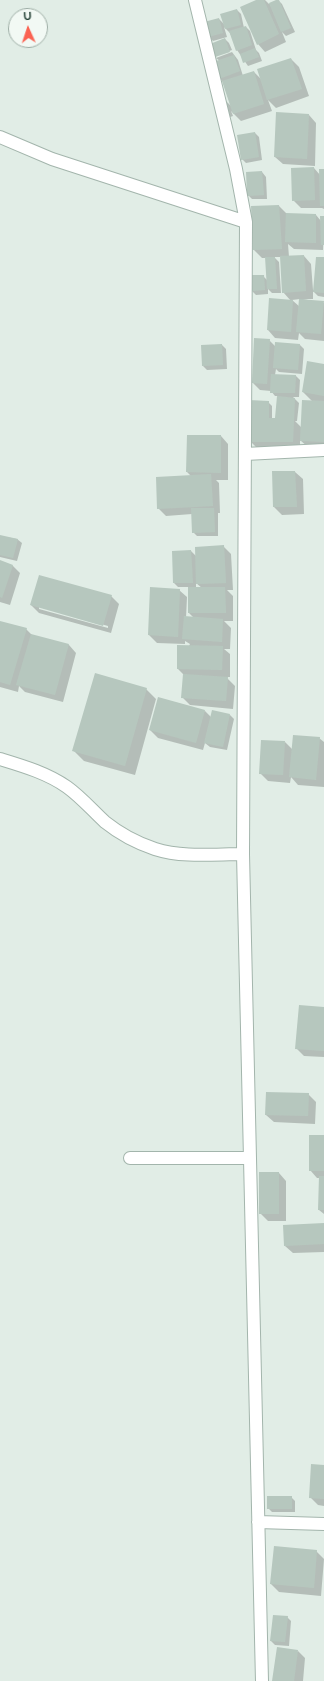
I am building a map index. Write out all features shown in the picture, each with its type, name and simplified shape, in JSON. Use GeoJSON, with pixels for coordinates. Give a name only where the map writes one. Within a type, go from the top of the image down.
{"type":"FeatureCollection","features":[{"type":"Feature","properties":{"kind":"street"},"geometry":{"type":"LineString","coordinates":[[195,0],[236,169],[246,222],[243,854],[262,1681]]}},
{"type":"Feature","properties":{"kind":"street"},"geometry":{"type":"LineString","coordinates":[[0,138],[52,159],[246,222]]}},
{"type":"Feature","properties":{"kind":"street"},"geometry":{"type":"LineString","coordinates":[[245,454],[324,450]]}},
{"type":"Feature","properties":{"kind":"street"},"geometry":{"type":"LineString","coordinates":[[0,759],[36,770],[51,777],[67,787],[106,823],[121,834],[141,844],[157,850],[191,855],[243,854]]}},
{"type":"Feature","properties":{"kind":"street"},"geometry":{"type":"LineString","coordinates":[[130,1158],[249,1158]]}},
{"type":"Feature","properties":{"kind":"street"},"geometry":{"type":"LineString","coordinates":[[258,1522],[324,1524]]}},
{"type":"Feature","properties":{"kind":"building"},"geometry":{"type":"Polygon","coordinates":[[[256,0],[264,0],[279,34],[257,45],[240,7],[256,0]]]}},
{"type":"Feature","properties":{"kind":"building"},"geometry":{"type":"Polygon","coordinates":[[[279,0],[291,28],[281,32],[269,3],[279,0]]]}},
{"type":"Feature","properties":{"kind":"building"},"geometry":{"type":"Polygon","coordinates":[[[237,9],[241,25],[225,29],[220,14],[237,9]]]}},
{"type":"Feature","properties":{"kind":"building"},"geometry":{"type":"Polygon","coordinates":[[[219,18],[223,33],[208,37],[204,22],[219,18]]]}},
{"type":"Feature","properties":{"kind":"building"},"geometry":{"type":"Polygon","coordinates":[[[246,26],[252,45],[236,51],[229,31],[246,26]]]}},
{"type":"Feature","properties":{"kind":"building"},"geometry":{"type":"Polygon","coordinates":[[[225,38],[230,52],[215,57],[210,44],[225,38]]]}},
{"type":"Feature","properties":{"kind":"building"},"geometry":{"type":"Polygon","coordinates":[[[255,48],[259,57],[243,63],[240,54],[255,48]]]}},
{"type":"Feature","properties":{"kind":"building"},"geometry":{"type":"Polygon","coordinates":[[[234,55],[240,71],[219,79],[213,62],[234,55]]]}},
{"type":"Feature","properties":{"kind":"building"},"geometry":{"type":"Polygon","coordinates":[[[291,58],[302,89],[267,100],[257,69],[291,58]]]}},
{"type":"Feature","properties":{"kind":"building"},"geometry":{"type":"Polygon","coordinates":[[[254,71],[264,104],[233,114],[222,81],[254,71]]]}},
{"type":"Feature","properties":{"kind":"building"},"geometry":{"type":"Polygon","coordinates":[[[276,112],[309,114],[307,159],[274,157],[276,112]]]}},
{"type":"Feature","properties":{"kind":"building"},"geometry":{"type":"Polygon","coordinates":[[[255,132],[259,157],[241,160],[237,135],[255,132]]]}},
{"type":"Feature","properties":{"kind":"building"},"geometry":{"type":"Polygon","coordinates":[[[314,167],[315,200],[292,201],[291,168],[314,167]]]}},
{"type":"Feature","properties":{"kind":"building"},"geometry":{"type":"Polygon","coordinates":[[[319,169],[324,169],[324,206],[320,206],[319,169]]]}},
{"type":"Feature","properties":{"kind":"building"},"geometry":{"type":"Polygon","coordinates":[[[262,171],[264,195],[247,196],[246,172],[262,171]]]}},
{"type":"Feature","properties":{"kind":"building"},"geometry":{"type":"Polygon","coordinates":[[[279,205],[282,249],[253,250],[251,206],[279,205]]]}},
{"type":"Feature","properties":{"kind":"building"},"geometry":{"type":"Polygon","coordinates":[[[286,213],[316,214],[316,243],[285,242],[286,213]]]}},
{"type":"Feature","properties":{"kind":"building"},"geometry":{"type":"Polygon","coordinates":[[[320,216],[324,216],[324,245],[321,245],[320,216]]]}},
{"type":"Feature","properties":{"kind":"building"},"geometry":{"type":"Polygon","coordinates":[[[304,255],[306,291],[282,293],[280,256],[304,255]]]}},
{"type":"Feature","properties":{"kind":"building"},"geometry":{"type":"Polygon","coordinates":[[[265,257],[275,257],[277,289],[267,289],[265,257]]]}},
{"type":"Feature","properties":{"kind":"building"},"geometry":{"type":"Polygon","coordinates":[[[316,257],[324,257],[324,293],[313,292],[316,257]]]}},
{"type":"Feature","properties":{"kind":"building"},"geometry":{"type":"Polygon","coordinates":[[[250,275],[264,275],[265,290],[251,291],[250,275]]]}},
{"type":"Feature","properties":{"kind":"building"},"geometry":{"type":"Polygon","coordinates":[[[269,298],[293,300],[291,332],[267,330],[269,298]]]}},
{"type":"Feature","properties":{"kind":"building"},"geometry":{"type":"Polygon","coordinates":[[[299,299],[324,301],[321,334],[296,332],[299,299]]]}},
{"type":"Feature","properties":{"kind":"building"},"geometry":{"type":"Polygon","coordinates":[[[254,338],[270,339],[267,384],[252,383],[254,338]]]}},
{"type":"Feature","properties":{"kind":"building"},"geometry":{"type":"Polygon","coordinates":[[[275,342],[300,344],[298,370],[273,368],[275,342]]]}},
{"type":"Feature","properties":{"kind":"building"},"geometry":{"type":"Polygon","coordinates":[[[222,344],[223,365],[202,366],[201,345],[222,344]]]}},
{"type":"Feature","properties":{"kind":"building"},"geometry":{"type":"Polygon","coordinates":[[[307,361],[324,364],[324,396],[302,392],[307,361]]]}},
{"type":"Feature","properties":{"kind":"building"},"geometry":{"type":"Polygon","coordinates":[[[271,374],[296,375],[295,393],[270,393],[271,374]]]}},
{"type":"Feature","properties":{"kind":"building"},"geometry":{"type":"Polygon","coordinates":[[[277,396],[295,398],[293,442],[249,442],[249,400],[269,401],[269,418],[275,418],[277,396]]]}},
{"type":"Feature","properties":{"kind":"building"},"geometry":{"type":"Polygon","coordinates":[[[302,400],[324,401],[324,442],[300,441],[302,400]]]}},
{"type":"Feature","properties":{"kind":"building"},"geometry":{"type":"Polygon","coordinates":[[[187,435],[221,435],[221,473],[186,472],[187,435]]]}},
{"type":"Feature","properties":{"kind":"building"},"geometry":{"type":"Polygon","coordinates":[[[272,471],[295,471],[297,507],[273,507],[272,471]]]}},
{"type":"Feature","properties":{"kind":"building"},"geometry":{"type":"Polygon","coordinates":[[[211,474],[213,506],[157,509],[156,477],[211,474]]]}},
{"type":"Feature","properties":{"kind":"building"},"geometry":{"type":"Polygon","coordinates":[[[191,508],[214,508],[215,532],[192,533],[191,508]]]}},
{"type":"Feature","properties":{"kind":"building"},"geometry":{"type":"Polygon","coordinates":[[[0,535],[18,539],[13,558],[0,555],[0,535]]]}},
{"type":"Feature","properties":{"kind":"building"},"geometry":{"type":"Polygon","coordinates":[[[224,545],[226,583],[196,584],[195,547],[224,545]]]}},
{"type":"Feature","properties":{"kind":"building"},"geometry":{"type":"Polygon","coordinates":[[[191,550],[193,583],[173,583],[172,551],[191,550]]]}},
{"type":"Feature","properties":{"kind":"building"},"geometry":{"type":"Polygon","coordinates":[[[0,560],[13,565],[2,598],[0,597],[0,560]]]}},
{"type":"Feature","properties":{"kind":"building"},"geometry":{"type":"Polygon","coordinates":[[[39,575],[112,595],[103,626],[30,605],[39,575]]]}},
{"type":"Feature","properties":{"kind":"building"},"geometry":{"type":"Polygon","coordinates":[[[150,587],[180,589],[178,637],[148,635],[150,587]]]}},
{"type":"Feature","properties":{"kind":"building"},"geometry":{"type":"Polygon","coordinates":[[[188,587],[225,587],[226,613],[188,613],[188,587]]]}},
{"type":"Feature","properties":{"kind":"building"},"geometry":{"type":"Polygon","coordinates":[[[184,616],[223,619],[222,642],[182,639],[184,616]]]}},
{"type":"Feature","properties":{"kind":"building"},"geometry":{"type":"Polygon","coordinates":[[[0,621],[27,628],[10,685],[0,682],[0,621]]]}},
{"type":"Feature","properties":{"kind":"building"},"geometry":{"type":"Polygon","coordinates":[[[31,634],[69,644],[55,695],[16,685],[31,634]]]}},
{"type":"Feature","properties":{"kind":"building"},"geometry":{"type":"Polygon","coordinates":[[[177,645],[223,646],[222,670],[177,669],[177,645]]]}},
{"type":"Feature","properties":{"kind":"building"},"geometry":{"type":"Polygon","coordinates":[[[95,673],[147,688],[125,766],[72,751],[95,673]]]}},
{"type":"Feature","properties":{"kind":"building"},"geometry":{"type":"Polygon","coordinates":[[[183,674],[228,677],[226,701],[181,698],[183,674]]]}},
{"type":"Feature","properties":{"kind":"building"},"geometry":{"type":"Polygon","coordinates":[[[158,697],[205,710],[196,743],[149,730],[158,697]]]}},
{"type":"Feature","properties":{"kind":"building"},"geometry":{"type":"Polygon","coordinates":[[[212,710],[230,714],[223,747],[204,743],[212,710]]]}},
{"type":"Feature","properties":{"kind":"building"},"geometry":{"type":"Polygon","coordinates":[[[293,735],[320,737],[316,780],[289,777],[293,735]]]}},
{"type":"Feature","properties":{"kind":"building"},"geometry":{"type":"Polygon","coordinates":[[[261,740],[285,741],[283,775],[259,774],[261,740]]]}},
{"type":"Feature","properties":{"kind":"building"},"geometry":{"type":"Polygon","coordinates":[[[299,1005],[324,1007],[324,1051],[295,1049],[299,1005]]]}},
{"type":"Feature","properties":{"kind":"building"},"geometry":{"type":"Polygon","coordinates":[[[266,1092],[309,1093],[308,1116],[265,1115],[266,1092]]]}},
{"type":"Feature","properties":{"kind":"building"},"geometry":{"type":"Polygon","coordinates":[[[309,1135],[324,1135],[324,1171],[309,1171],[309,1135]]]}},
{"type":"Feature","properties":{"kind":"building"},"geometry":{"type":"Polygon","coordinates":[[[259,1172],[279,1172],[279,1214],[259,1214],[259,1172]]]}},
{"type":"Feature","properties":{"kind":"building"},"geometry":{"type":"Polygon","coordinates":[[[319,1176],[324,1176],[324,1210],[318,1210],[319,1176]]]}},
{"type":"Feature","properties":{"kind":"building"},"geometry":{"type":"Polygon","coordinates":[[[324,1223],[324,1244],[284,1246],[283,1225],[324,1223]]]}},
{"type":"Feature","properties":{"kind":"building"},"geometry":{"type":"Polygon","coordinates":[[[311,1464],[324,1465],[324,1499],[309,1498],[311,1464]]]}},
{"type":"Feature","properties":{"kind":"building"},"geometry":{"type":"Polygon","coordinates":[[[267,1496],[292,1496],[292,1509],[267,1509],[267,1496]]]}},
{"type":"Feature","properties":{"kind":"building"},"geometry":{"type":"Polygon","coordinates":[[[274,1546],[317,1550],[314,1588],[270,1584],[274,1546]]]}},
{"type":"Feature","properties":{"kind":"building"},"geometry":{"type":"Polygon","coordinates":[[[273,1615],[288,1616],[285,1642],[270,1641],[273,1615]]]}},
{"type":"Feature","properties":{"kind":"building"},"geometry":{"type":"Polygon","coordinates":[[[277,1647],[298,1650],[294,1681],[272,1681],[277,1647]]]}}]}
